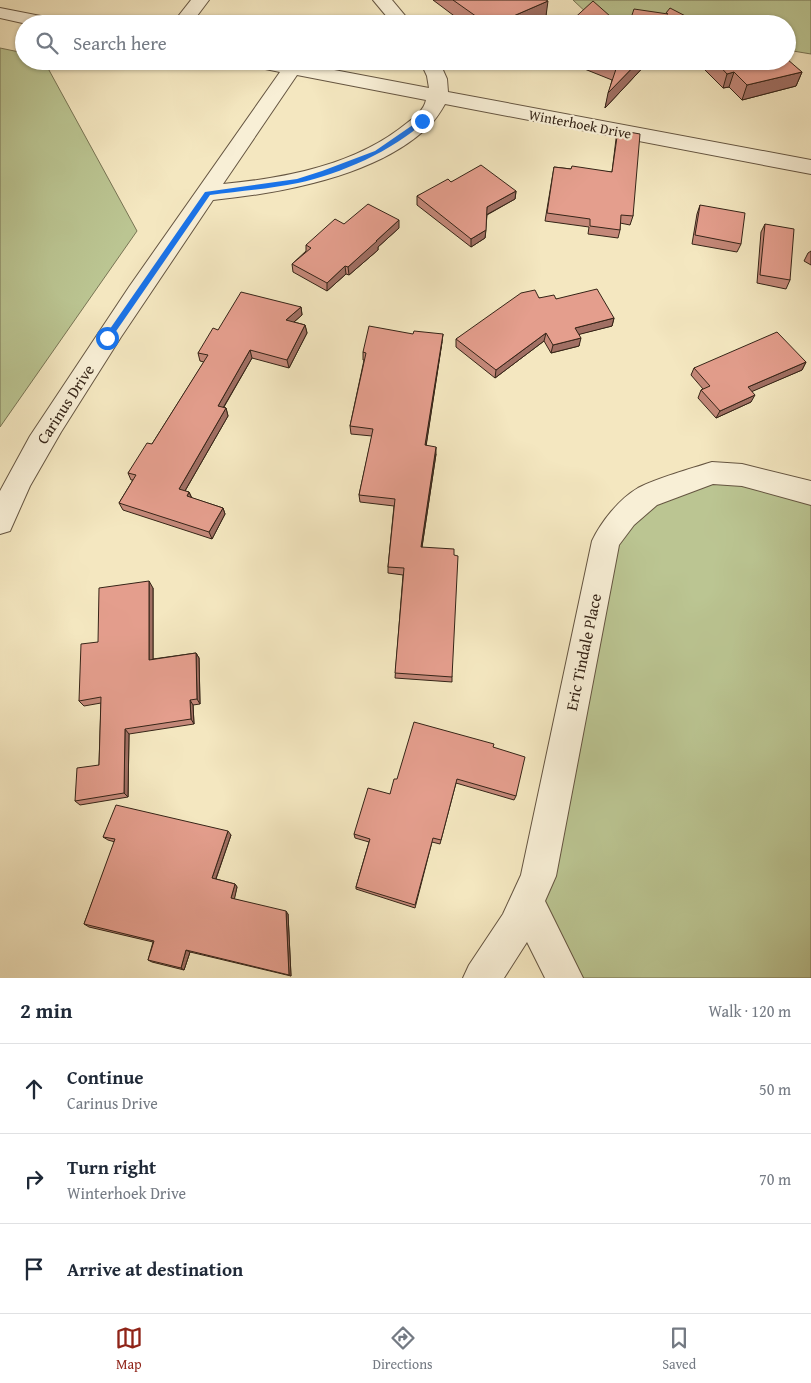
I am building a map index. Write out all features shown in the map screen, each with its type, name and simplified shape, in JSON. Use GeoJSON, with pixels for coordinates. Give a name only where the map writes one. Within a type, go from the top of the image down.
{"type":"FeatureCollection","features":[{"type":"Feature","properties":{"kind":"street"},"geometry":{"type":"LineString","coordinates":[[188,15],[200,0]]}},
{"type":"Feature","properties":{"kind":"street"},"geometry":{"type":"LineString","coordinates":[[382,0],[395,15]]}},
{"type":"Feature","properties":{"kind":"street"},"geometry":{"type":"LineString","coordinates":[[0,13],[15,16]]}},
{"type":"Feature","properties":{"kind":"street","name":"Carinus Drive"},"geometry":{"type":"LineString","coordinates":[[0,522],[32,456],[107,338],[291,70]]}},
{"type":"Feature","properties":{"kind":"street","name":"Winterhoek Drive"},"geometry":{"type":"LineString","coordinates":[[302,70],[811,167]]}},
{"type":"Feature","properties":{"kind":"street"},"geometry":{"type":"LineString","coordinates":[[208,193],[298,180],[377,153],[422,121],[433,108],[438,97],[439,86],[433,70]]}},
{"type":"Feature","properties":{"kind":"street","name":"Eric Tindale Place"},"geometry":{"type":"LineString","coordinates":[[482,978],[516,927],[538,876],[606,541],[624,517],[647,497],[712,473],[742,475],[811,493]]}},
{"type":"Feature","properties":{"kind":"street"},"geometry":{"type":"LineString","coordinates":[[527,902],[564,978]]}},
{"type":"Feature","properties":{"kind":"green space"},"geometry":{"type":"Polygon","coordinates":[[[573,0],[811,0],[811,54],[796,52],[796,15],[589,15],[573,0]]]}},
{"type":"Feature","properties":{"kind":"green space"},"geometry":{"type":"Polygon","coordinates":[[[0,48],[15,51],[15,70],[49,70],[137,231],[0,427],[0,48]]]}},
{"type":"Feature","properties":{"kind":"green space"},"geometry":{"type":"Polygon","coordinates":[[[712,473],[811,498],[811,978],[562,978],[527,902],[624,511],[712,473]]]}},
{"type":"Feature","properties":{"kind":"building"},"geometry":{"type":"Polygon","coordinates":[[[453,0],[548,1],[516,15],[474,15],[453,0]]]}},
{"type":"Feature","properties":{"kind":"building"},"geometry":{"type":"Polygon","coordinates":[[[593,1],[609,15],[578,15],[593,1]]]}},
{"type":"Feature","properties":{"kind":"building"},"geometry":{"type":"Polygon","coordinates":[[[670,8],[684,15],[632,15],[634,9],[668,14],[666,13],[670,8]]]}},
{"type":"Feature","properties":{"kind":"building"},"geometry":{"type":"Polygon","coordinates":[[[796,67],[802,72],[747,85],[734,72],[727,74],[723,70],[796,70],[796,67]]]}},
{"type":"Feature","properties":{"kind":"building"},"geometry":{"type":"Polygon","coordinates":[[[616,70],[630,70],[608,93],[616,70]]]}},
{"type":"Feature","properties":{"kind":"building"},"geometry":{"type":"Polygon","coordinates":[[[618,130],[640,134],[633,216],[621,215],[620,230],[590,226],[590,219],[547,213],[554,167],[571,169],[572,166],[612,172],[618,130]]]}},
{"type":"Feature","properties":{"kind":"building"},"geometry":{"type":"Polygon","coordinates":[[[481,165],[516,191],[487,207],[486,230],[471,239],[417,196],[448,179],[451,182],[481,165]]]}},
{"type":"Feature","properties":{"kind":"building"},"geometry":{"type":"Polygon","coordinates":[[[368,204],[399,220],[348,267],[345,266],[327,283],[292,264],[311,248],[306,245],[335,219],[344,224],[368,204]]]}},
{"type":"Feature","properties":{"kind":"building"},"geometry":{"type":"Polygon","coordinates":[[[700,205],[745,213],[741,244],[695,235],[700,205]]]}},
{"type":"Feature","properties":{"kind":"building"},"geometry":{"type":"Polygon","coordinates":[[[765,224],[794,229],[790,280],[760,275],[765,224]]]}},
{"type":"Feature","properties":{"kind":"building"},"geometry":{"type":"Polygon","coordinates":[[[597,289],[614,318],[575,328],[581,338],[553,345],[546,333],[496,370],[456,339],[521,293],[535,290],[539,298],[554,295],[556,299],[597,289]]]}},
{"type":"Feature","properties":{"kind":"building"},"geometry":{"type":"Polygon","coordinates":[[[241,292],[301,307],[286,320],[305,325],[287,360],[250,350],[218,406],[226,408],[179,489],[189,492],[187,496],[223,508],[209,532],[119,503],[136,475],[128,473],[147,443],[152,444],[208,355],[198,353],[213,328],[218,330],[241,292]]]}},
{"type":"Feature","properties":{"kind":"building"},"geometry":{"type":"Polygon","coordinates":[[[369,326],[413,334],[414,331],[443,334],[425,445],[436,447],[421,547],[454,549],[454,555],[458,556],[452,677],[395,673],[404,568],[388,567],[395,499],[359,495],[373,429],[350,426],[366,353],[363,352],[369,326]]]}},
{"type":"Feature","properties":{"kind":"building"},"geometry":{"type":"Polygon","coordinates":[[[777,332],[806,362],[748,387],[755,395],[720,411],[701,390],[710,386],[694,368],[777,332]]]}},
{"type":"Feature","properties":{"kind":"building"},"geometry":{"type":"Polygon","coordinates":[[[149,581],[149,660],[196,653],[197,699],[190,700],[191,719],[125,729],[124,793],[75,801],[77,768],[99,765],[101,697],[79,701],[81,644],[98,642],[99,588],[149,581]]]}},
{"type":"Feature","properties":{"kind":"building"},"geometry":{"type":"Polygon","coordinates":[[[414,722],[494,744],[493,747],[525,757],[516,796],[457,779],[441,840],[433,838],[415,905],[356,887],[370,839],[354,834],[368,788],[390,794],[394,779],[397,779],[414,722]]]}},
{"type":"Feature","properties":{"kind":"building"},"geometry":{"type":"Polygon","coordinates":[[[116,805],[228,831],[212,878],[235,884],[231,898],[286,911],[289,975],[186,950],[181,968],[148,960],[154,941],[84,924],[115,839],[103,837],[116,805]]]}},
{"type":"Feature","properties":{"kind":"route"},"geometry":{"type":"LineString","coordinates":[[107,338],[208,193],[246,189],[298,180],[324,173],[377,153],[422,121]]}}]}
